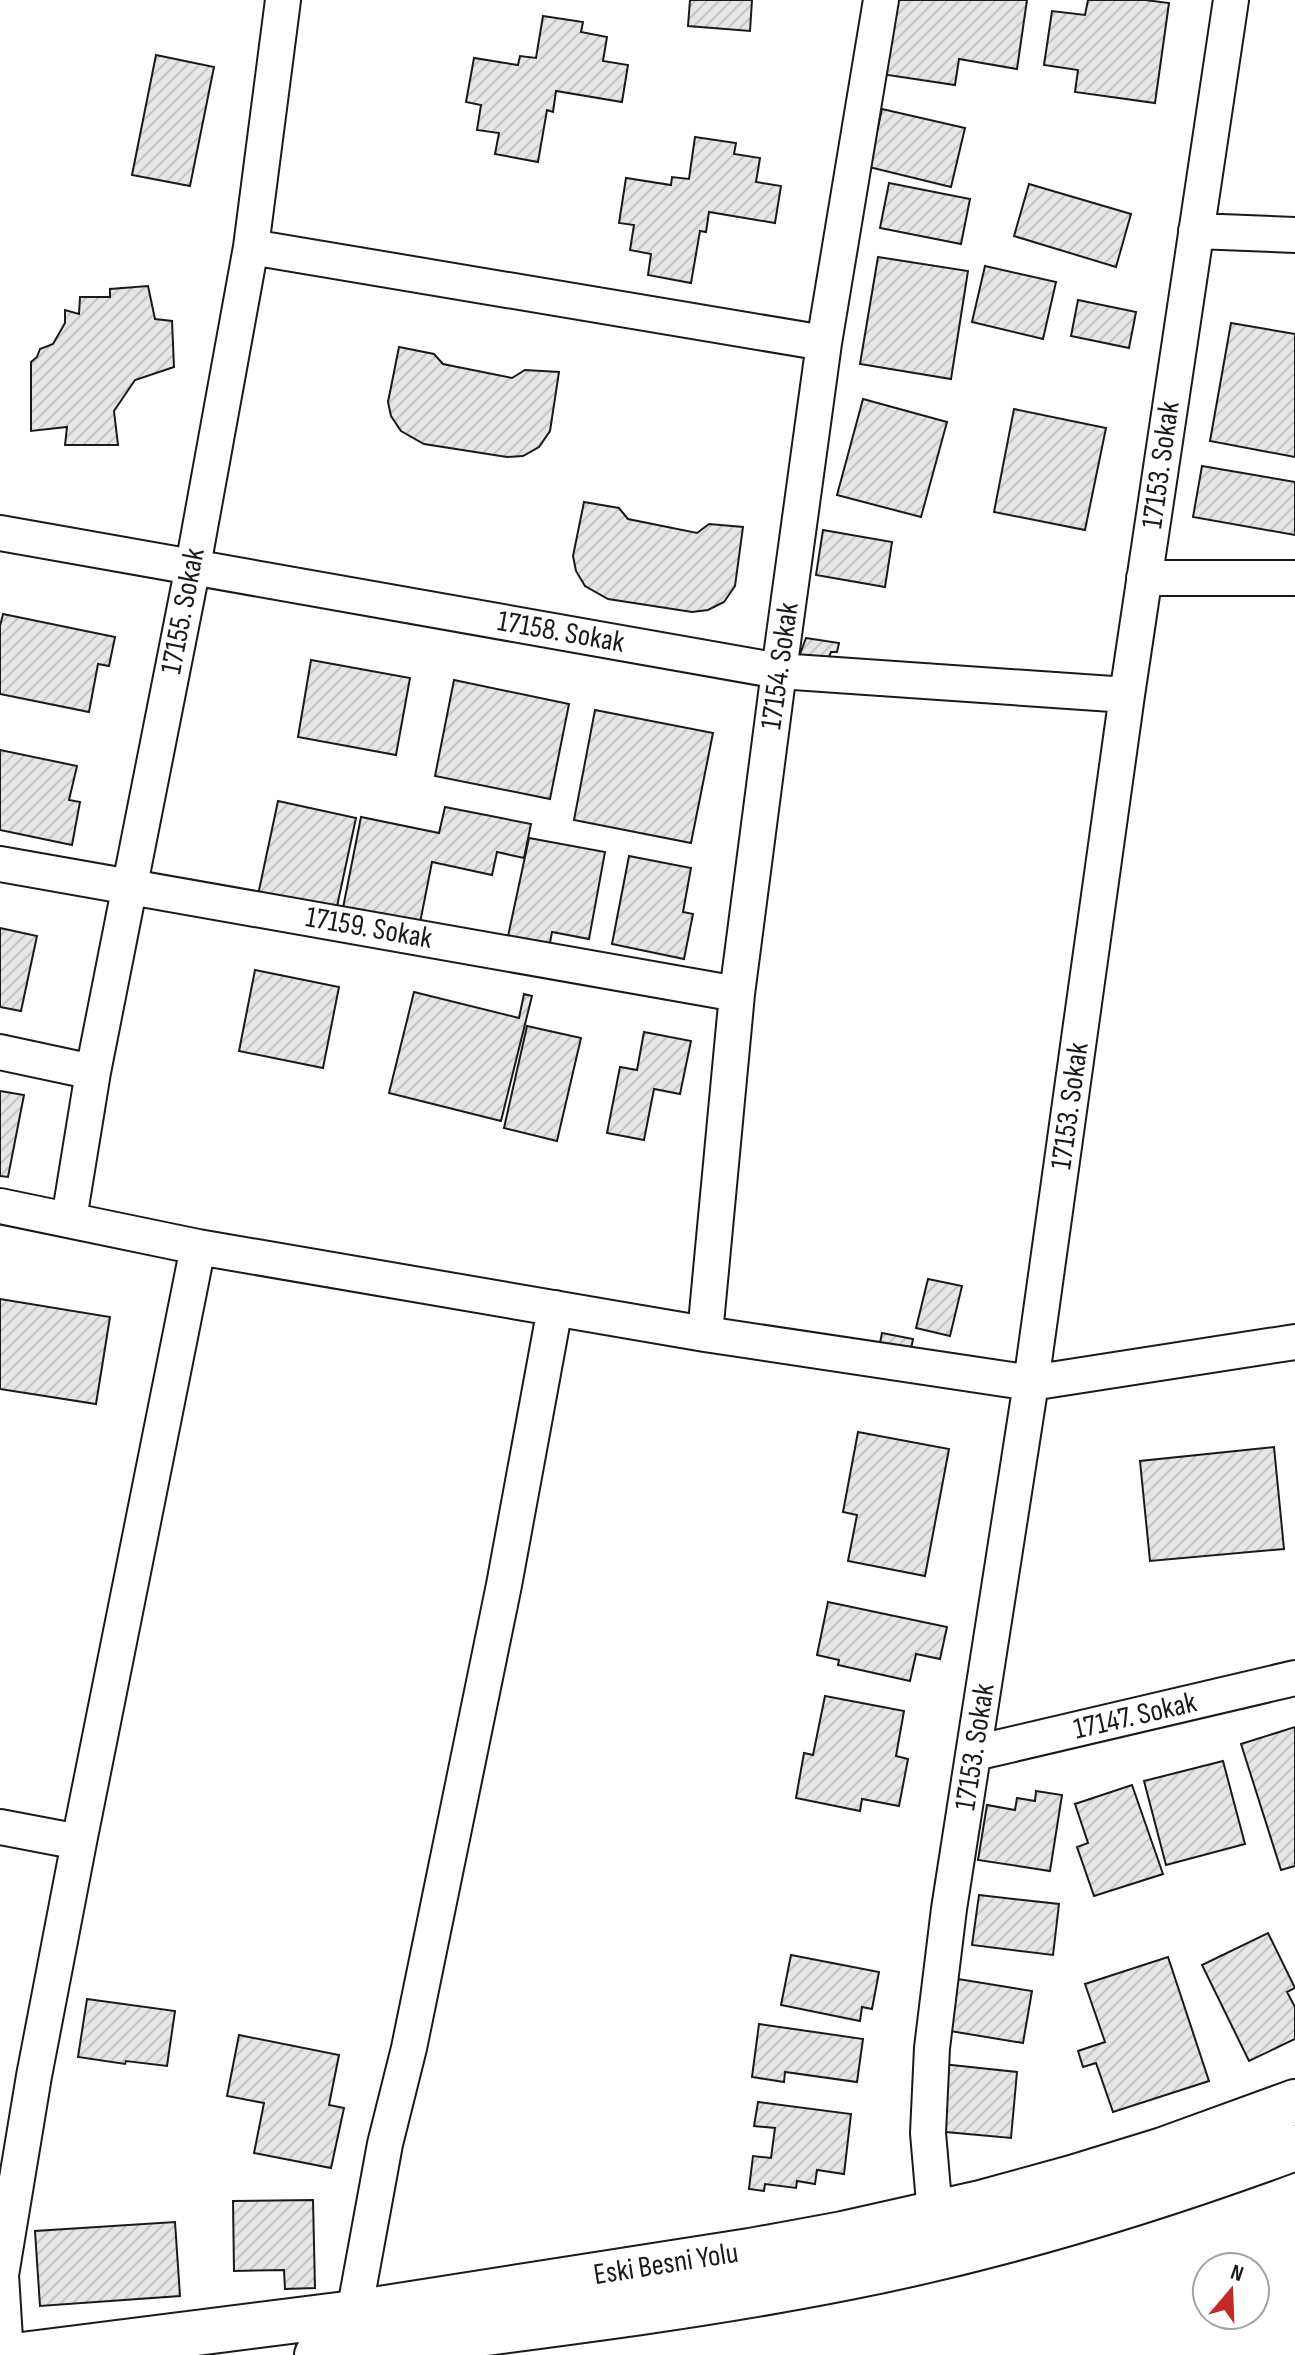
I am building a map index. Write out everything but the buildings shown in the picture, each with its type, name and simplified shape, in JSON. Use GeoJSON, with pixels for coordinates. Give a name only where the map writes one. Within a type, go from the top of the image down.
{"type":"FeatureCollection","features":[{"type":"Feature","properties":{"kind":"main road","name":"Eski Besni Yolu"},"geometry":{"type":"LineString","coordinates":[[22,2355],[354,2313],[843,2234],[935,2214],[1118,2164],[1295,2102]]}},
{"type":"Feature","properties":{"kind":"main road","name":"Eski Besni Yolu"},"geometry":{"type":"LineString","coordinates":[[317,2355],[710,2301],[868,2273],[1085,2219],[1295,2148]]}},
{"type":"Feature","properties":{"kind":"street","name":"17155. Sokak"},"geometry":{"type":"LineString","coordinates":[[69,1219],[93,1072],[193,566],[251,247],[283,0]]}},
{"type":"Feature","properties":{"kind":"street","name":"17154. Sokak"},"geometry":{"type":"LineString","coordinates":[[705,1334],[737,994],[779,671],[824,343],[881,0]]}},
{"type":"Feature","properties":{"kind":"street","name":"17153. Sokak"},"geometry":{"type":"LineString","coordinates":[[935,2214],[928,2133],[932,2048],[949,1909],[1031,1383],[1127,695],[1231,0]]}},
{"type":"Feature","properties":{"kind":"street"},"geometry":{"type":"LineString","coordinates":[[1196,231],[1295,235]]}},
{"type":"Feature","properties":{"kind":"street"},"geometry":{"type":"LineString","coordinates":[[251,247],[824,343]]}},
{"type":"Feature","properties":{"kind":"street","name":"17158. Sokak"},"geometry":{"type":"LineString","coordinates":[[0,533],[779,671],[1127,695]]}},
{"type":"Feature","properties":{"kind":"street"},"geometry":{"type":"LineString","coordinates":[[1144,578],[1295,578]]}},
{"type":"Feature","properties":{"kind":"street","name":"17159. Sokak"},"geometry":{"type":"LineString","coordinates":[[0,864],[737,994]]}},
{"type":"Feature","properties":{"kind":"street"},"geometry":{"type":"LineString","coordinates":[[0,1052],[93,1072]]}},
{"type":"Feature","properties":{"kind":"street"},"geometry":{"type":"LineString","coordinates":[[0,1206],[198,1247],[705,1334],[1031,1383],[1295,1342]]}},
{"type":"Feature","properties":{"kind":"street"},"geometry":{"type":"LineString","coordinates":[[6,2355],[1,2275],[34,2076],[198,1247]]}},
{"type":"Feature","properties":{"kind":"street"},"geometry":{"type":"LineString","coordinates":[[354,2313],[385,2144],[409,2048],[504,1585],[555,1308]]}},
{"type":"Feature","properties":{"kind":"street","name":"17147. Sokak"},"geometry":{"type":"LineString","coordinates":[[975,1753],[1295,1678]]}},
{"type":"Feature","properties":{"kind":"street"},"geometry":{"type":"LineString","coordinates":[[0,1827],[79,1842]]}}]}
